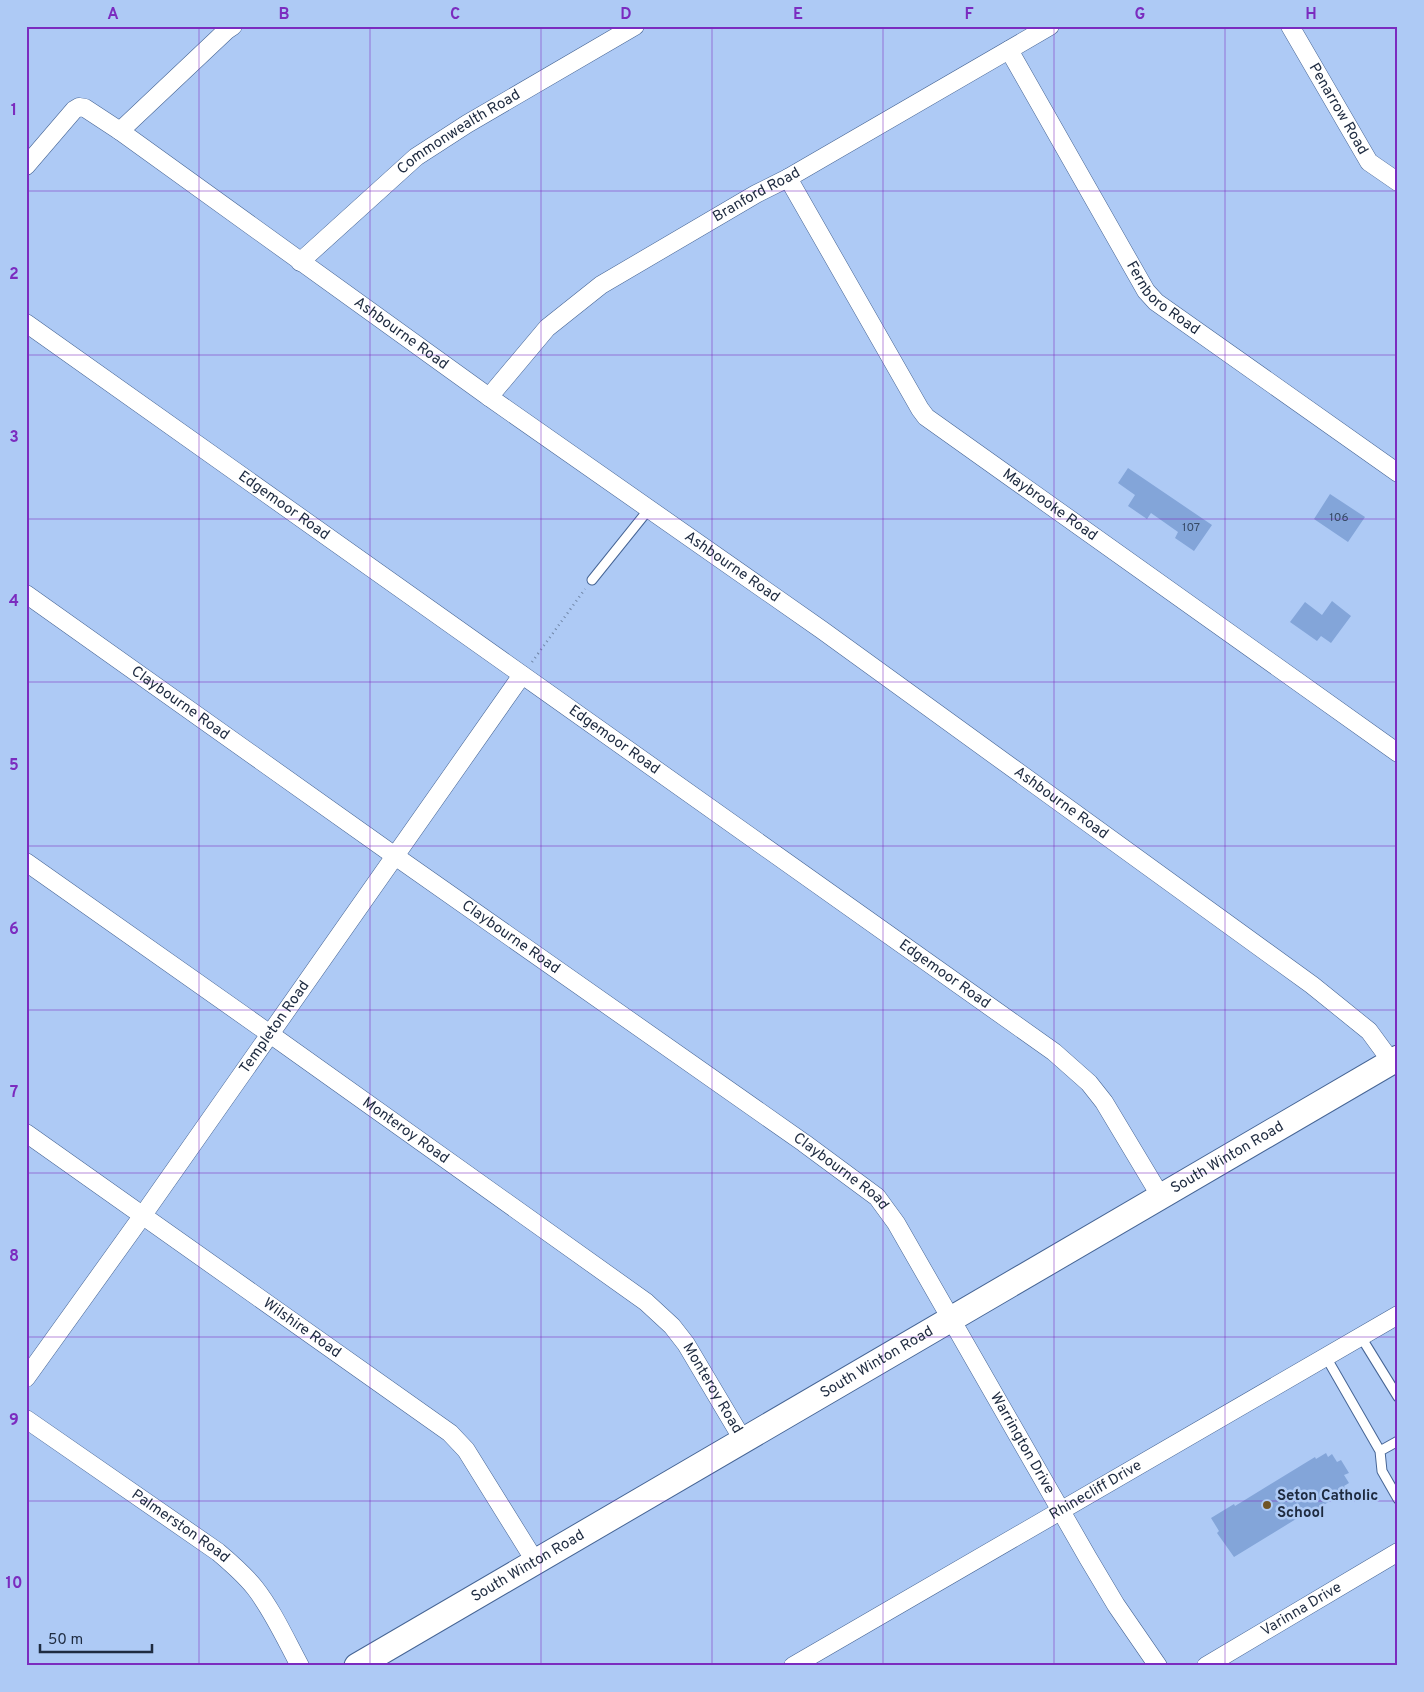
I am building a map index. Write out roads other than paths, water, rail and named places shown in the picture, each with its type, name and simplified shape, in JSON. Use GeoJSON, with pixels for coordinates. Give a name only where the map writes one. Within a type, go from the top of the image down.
{"type":"FeatureCollection","features":[{"type":"Feature","properties":{"kind":"main road","name":"South Winton Road"},"geometry":{"type":"LineString","coordinates":[[356,1666],[1395,1060]]}},
{"type":"Feature","properties":{"kind":"street"},"geometry":{"type":"LineString","coordinates":[[120,131],[233,26]]}},
{"type":"Feature","properties":{"kind":"street","name":"Commonwealth Road"},"geometry":{"type":"LineString","coordinates":[[300,262],[416,157],[466,124],[636,26]]}},
{"type":"Feature","properties":{"kind":"street","name":"Branford Road"},"geometry":{"type":"LineString","coordinates":[[489,397],[547,328],[601,285],[1050,26]]}},
{"type":"Feature","properties":{"kind":"street","name":"Penarrow Road"},"geometry":{"type":"LineString","coordinates":[[1290,26],[1369,162],[1398,182]]}},
{"type":"Feature","properties":{"kind":"street","name":"Fernboro Road"},"geometry":{"type":"LineString","coordinates":[[1009,50],[1146,291],[1156,302],[1398,473]]}},
{"type":"Feature","properties":{"kind":"street","name":"Ashbourne Road"},"geometry":{"type":"LineString","coordinates":[[26,166],[74,110],[79,107],[85,108],[120,131],[489,397],[822,630],[1312,985],[1369,1031],[1395,1060]]}},
{"type":"Feature","properties":{"kind":"street","name":"Maybrooke Road"},"geometry":{"type":"LineString","coordinates":[[788,178],[920,410],[926,417],[1398,753]]}},
{"type":"Feature","properties":{"kind":"street","name":"Edgemoor Road"},"geometry":{"type":"LineString","coordinates":[[26,323],[1067,1063],[1089,1083],[1104,1102],[1162,1197]]}},
{"type":"Feature","properties":{"kind":"street","name":"Claybourne Road"},"geometry":{"type":"LineString","coordinates":[[26,594],[804,1143],[877,1198],[896,1223],[951,1320]]}},
{"type":"Feature","properties":{"kind":"street","name":"Templeton Road"},"geometry":{"type":"LineString","coordinates":[[26,1378],[143,1215],[522,675]]}},
{"type":"Feature","properties":{"kind":"street","name":"Monteroy Road"},"geometry":{"type":"LineString","coordinates":[[26,862],[646,1302],[662,1316],[686,1344],[743,1440]]}},
{"type":"Feature","properties":{"kind":"street","name":"Wilshire Road"},"geometry":{"type":"LineString","coordinates":[[26,1133],[450,1433],[466,1450],[535,1561]]}},
{"type":"Feature","properties":{"kind":"street","name":"Rhinecliff Drive"},"geometry":{"type":"LineString","coordinates":[[793,1666],[1326,1357],[1397,1319]]}},
{"type":"Feature","properties":{"kind":"street","name":"Warrington Drive"},"geometry":{"type":"LineString","coordinates":[[951,1320],[1116,1604],[1158,1666]]}},
{"type":"Feature","properties":{"kind":"street","name":"Palmerston Road"},"geometry":{"type":"LineString","coordinates":[[26,1418],[218,1552],[239,1570],[264,1602],[300,1666]]}},
{"type":"Feature","properties":{"kind":"street","name":"Varinna Drive"},"geometry":{"type":"LineString","coordinates":[[1206,1666],[1398,1552]]}},
{"type":"Feature","properties":{"kind":"lane"},"geometry":{"type":"LineString","coordinates":[[592,580],[648,509]]}},
{"type":"Feature","properties":{"kind":"lane"},"geometry":{"type":"LineString","coordinates":[[1361,1337],[1398,1397]]}},
{"type":"Feature","properties":{"kind":"lane"},"geometry":{"type":"LineString","coordinates":[[1326,1357],[1380,1451],[1382,1472],[1398,1499]]}},
{"type":"Feature","properties":{"kind":"lane"},"geometry":{"type":"LineString","coordinates":[[1380,1451],[1398,1441]]}},
{"type":"Feature","properties":{"kind":"place","name":"Seton Catholic School"},"geometry":{"type":"Point","coordinates":[1267,1505]}}]}
